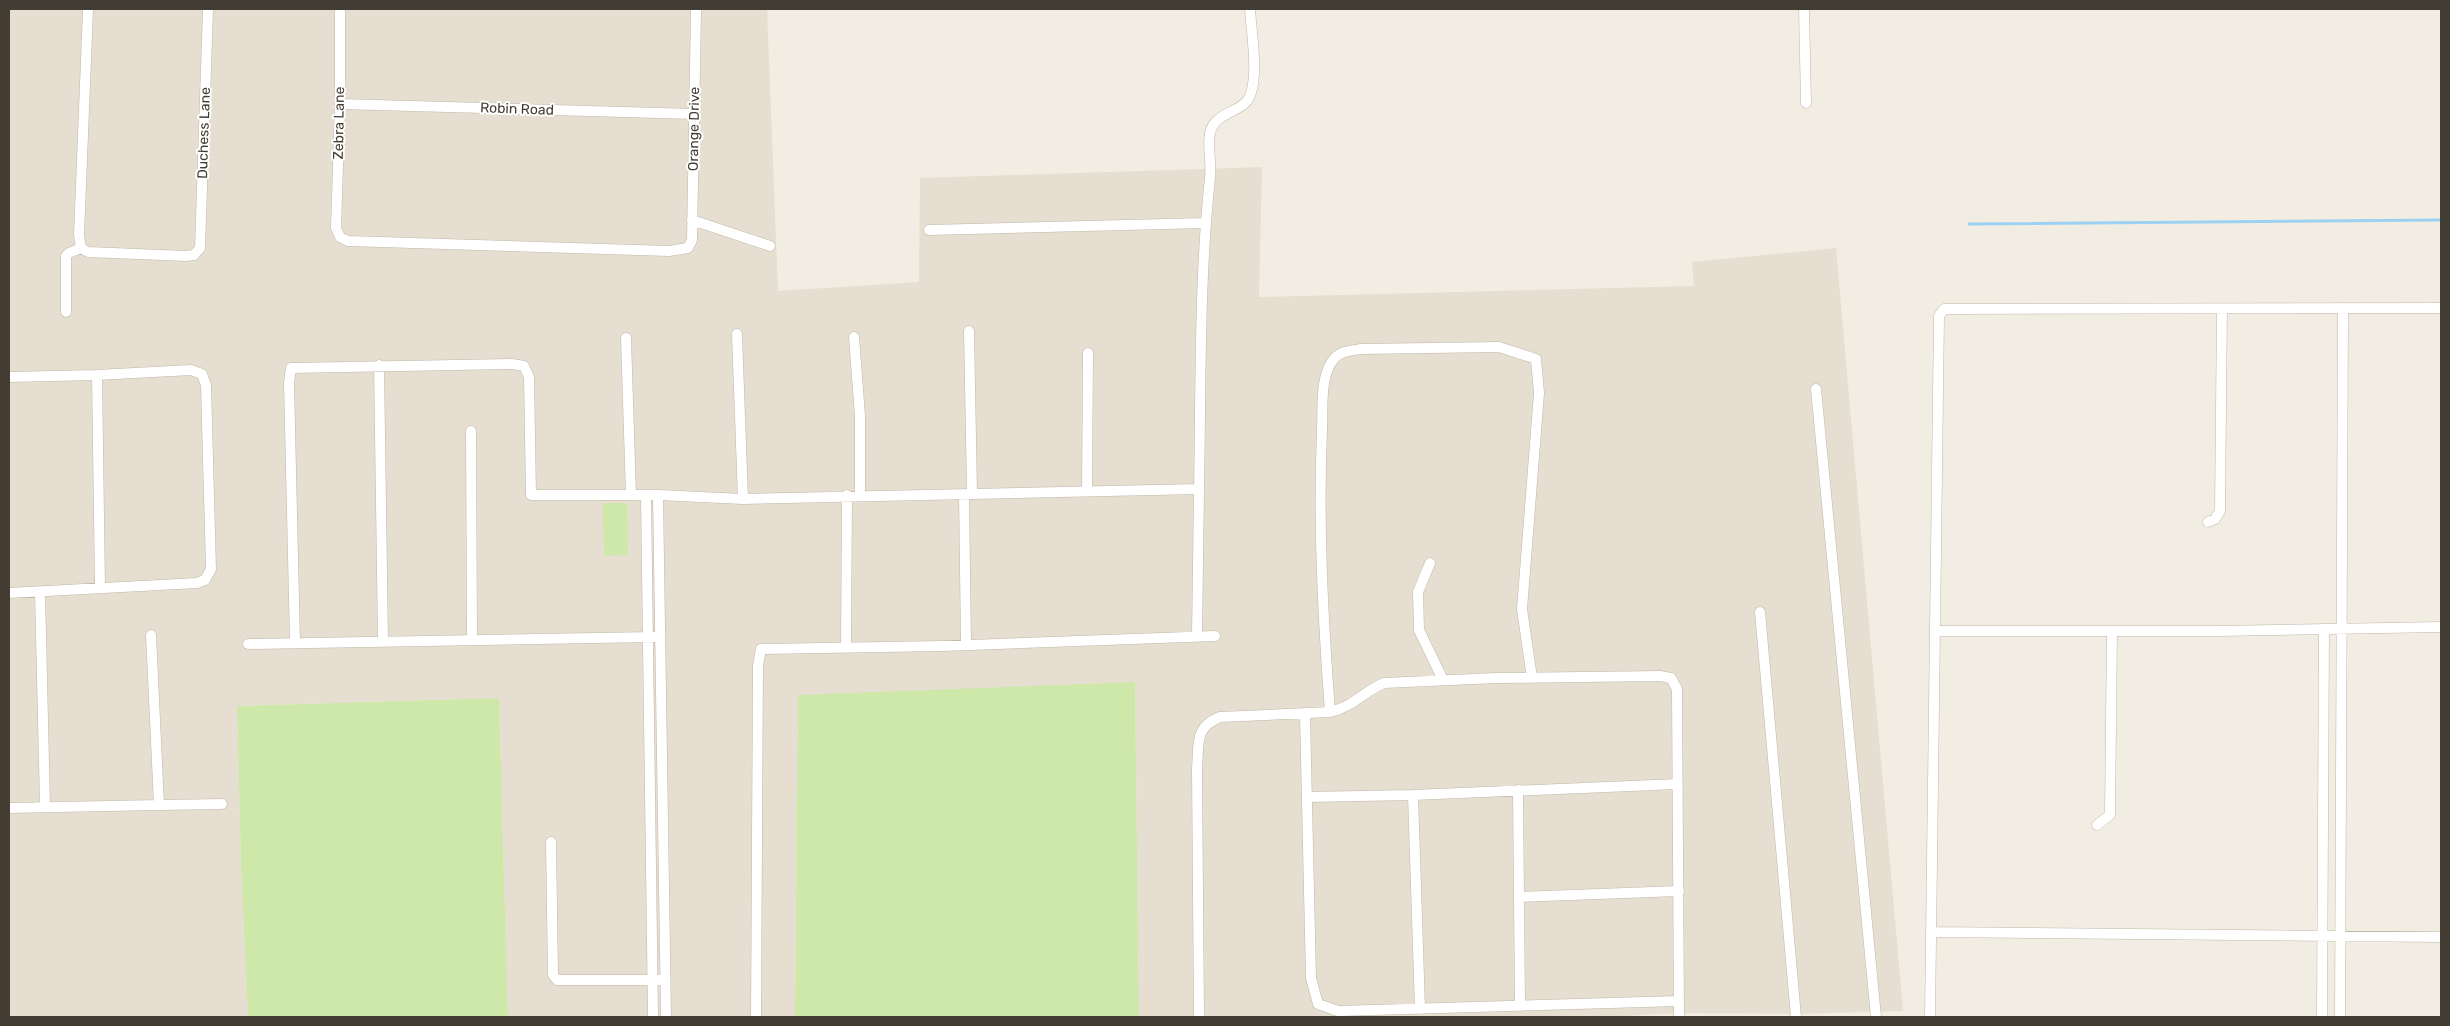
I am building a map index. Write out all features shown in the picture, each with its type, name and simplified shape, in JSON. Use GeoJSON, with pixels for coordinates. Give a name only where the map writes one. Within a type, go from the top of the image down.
{"type":"FeatureCollection","features":[{"type":"Feature","properties":{"kind":"street"},"geometry":{"type":"LineString","coordinates":[[66,312],[66,256],[69,252],[82,248],[79,236],[88,9]]}},
{"type":"Feature","properties":{"kind":"street","name":"Duchess Lane"},"geometry":{"type":"LineString","coordinates":[[82,248],[88,252],[194,255],[200,248],[208,9]]}},
{"type":"Feature","properties":{"kind":"street","name":"Zebra Lane"},"geometry":{"type":"LineString","coordinates":[[340,9],[340,104],[336,228],[340,237],[348,241],[357,242],[669,251],[688,248]]}},
{"type":"Feature","properties":{"kind":"street","name":"Orange Drive"},"geometry":{"type":"LineString","coordinates":[[688,248],[692,240],[696,9]]}},
{"type":"Feature","properties":{"kind":"street"},"geometry":{"type":"LineString","coordinates":[[1197,637],[1205,224],[1212,168],[1210,132],[1223,116],[1246,103],[1254,80],[1250,9]]}},
{"type":"Feature","properties":{"kind":"street"},"geometry":{"type":"LineString","coordinates":[[1804,9],[1806,103]]}},
{"type":"Feature","properties":{"kind":"street","name":"Robin Road"},"geometry":{"type":"LineString","coordinates":[[340,104],[695,114]]}},
{"type":"Feature","properties":{"kind":"street"},"geometry":{"type":"LineString","coordinates":[[692,220],[770,246]]}},
{"type":"Feature","properties":{"kind":"street"},"geometry":{"type":"LineString","coordinates":[[929,230],[1205,224]]}},
{"type":"Feature","properties":{"kind":"street"},"geometry":{"type":"LineString","coordinates":[[2340,1017],[2343,308]]}},
{"type":"Feature","properties":{"kind":"street"},"geometry":{"type":"LineString","coordinates":[[1930,1017],[1939,316],[1944,309],[2441,308]]}},
{"type":"Feature","properties":{"kind":"street"},"geometry":{"type":"LineString","coordinates":[[2208,522],[2215,519],[2220,512],[2222,309]]}},
{"type":"Feature","properties":{"kind":"street"},"geometry":{"type":"LineString","coordinates":[[966,645],[969,331]]}},
{"type":"Feature","properties":{"kind":"street"},"geometry":{"type":"LineString","coordinates":[[737,334],[743,499]]}},
{"type":"Feature","properties":{"kind":"street"},"geometry":{"type":"LineString","coordinates":[[854,337],[860,416],[860,495]]}},
{"type":"Feature","properties":{"kind":"street"},"geometry":{"type":"LineString","coordinates":[[626,338],[631,495]]}},
{"type":"Feature","properties":{"kind":"street"},"geometry":{"type":"LineString","coordinates":[[1330,712],[1323,614],[1320,473],[1324,379],[1331,362],[1341,352],[1360,349],[1499,347],[1536,359],[1539,393],[1522,609],[1532,678]]}},
{"type":"Feature","properties":{"kind":"street"},"geometry":{"type":"LineString","coordinates":[[1087,491],[1088,353]]}},
{"type":"Feature","properties":{"kind":"street"},"geometry":{"type":"LineString","coordinates":[[295,643],[289,383],[291,368],[379,365],[512,364],[524,366],[529,377],[531,495],[658,495],[743,499],[847,495],[1199,489]]}},
{"type":"Feature","properties":{"kind":"street"},"geometry":{"type":"LineString","coordinates":[[379,365],[384,641]]}},
{"type":"Feature","properties":{"kind":"street"},"geometry":{"type":"LineString","coordinates":[[9,377],[190,370],[202,374],[206,385],[211,569],[205,580],[196,583],[9,593]]}},
{"type":"Feature","properties":{"kind":"street"},"geometry":{"type":"LineString","coordinates":[[97,375],[100,588]]}},
{"type":"Feature","properties":{"kind":"street"},"geometry":{"type":"LineString","coordinates":[[1816,389],[1876,1017]]}},
{"type":"Feature","properties":{"kind":"street"},"geometry":{"type":"LineString","coordinates":[[471,431],[472,639]]}},
{"type":"Feature","properties":{"kind":"street"},"geometry":{"type":"LineString","coordinates":[[646,495],[653,1017]]}},
{"type":"Feature","properties":{"kind":"street"},"geometry":{"type":"LineString","coordinates":[[658,495],[666,1017]]}},
{"type":"Feature","properties":{"kind":"street"},"geometry":{"type":"LineString","coordinates":[[846,647],[847,495]]}},
{"type":"Feature","properties":{"kind":"street"},"geometry":{"type":"LineString","coordinates":[[1430,563],[1418,592],[1419,630],[1443,680]]}},
{"type":"Feature","properties":{"kind":"street"},"geometry":{"type":"LineString","coordinates":[[40,592],[45,806]]}},
{"type":"Feature","properties":{"kind":"street"},"geometry":{"type":"LineString","coordinates":[[1760,612],[1796,1017]]}},
{"type":"Feature","properties":{"kind":"street"},"geometry":{"type":"LineString","coordinates":[[1936,631],[2441,627]]}},
{"type":"Feature","properties":{"kind":"street"},"geometry":{"type":"LineString","coordinates":[[2322,1017],[2324,936],[2324,629]]}},
{"type":"Feature","properties":{"kind":"street"},"geometry":{"type":"LineString","coordinates":[[2097,825],[2110,815],[2112,631]]}},
{"type":"Feature","properties":{"kind":"street"},"geometry":{"type":"LineString","coordinates":[[151,635],[159,805]]}},
{"type":"Feature","properties":{"kind":"street"},"geometry":{"type":"LineString","coordinates":[[756,1017],[758,665],[761,649],[966,645],[1215,636]]}},
{"type":"Feature","properties":{"kind":"street"},"geometry":{"type":"LineString","coordinates":[[248,644],[660,637]]}},
{"type":"Feature","properties":{"kind":"street"},"geometry":{"type":"LineString","coordinates":[[1199,1017],[1197,769],[1201,730],[1206,722],[1220,718],[1305,715],[1344,709],[1376,686],[1384,683],[1443,680],[1660,676],[1671,678],[1676,689],[1679,1017]]}},
{"type":"Feature","properties":{"kind":"street"},"geometry":{"type":"LineString","coordinates":[[1305,715],[1311,978],[1318,1004],[1338,1011],[1679,1001]]}},
{"type":"Feature","properties":{"kind":"street"},"geometry":{"type":"LineString","coordinates":[[1307,797],[1414,795],[1678,784]]}},
{"type":"Feature","properties":{"kind":"street"},"geometry":{"type":"LineString","coordinates":[[1518,790],[1520,1006]]}},
{"type":"Feature","properties":{"kind":"street"},"geometry":{"type":"LineString","coordinates":[[1414,795],[1420,1009]]}},
{"type":"Feature","properties":{"kind":"street"},"geometry":{"type":"LineString","coordinates":[[9,808],[222,804]]}},
{"type":"Feature","properties":{"kind":"street"},"geometry":{"type":"LineString","coordinates":[[551,842],[552,975],[557,980],[665,980]]}},
{"type":"Feature","properties":{"kind":"street"},"geometry":{"type":"LineString","coordinates":[[1519,897],[1679,891]]}},
{"type":"Feature","properties":{"kind":"street"},"geometry":{"type":"LineString","coordinates":[[1932,932],[2441,937]]}},
{"type":"Feature","properties":{"kind":"shaded area"},"geometry":{"type":"Polygon","coordinates":[[[9,9],[767,9],[778,291],[919,282],[920,178],[1262,167],[1259,297],[1694,286],[1692,262],[1836,248],[1903,1011],[1795,1014],[1679,1013],[1608,1017],[1139,1017],[1135,682],[798,696],[795,1017],[508,1017],[499,698],[237,706],[241,866],[248,1017],[9,1017],[9,9]]]}},
{"type":"Feature","properties":{"kind":"green space"},"geometry":{"type":"Polygon","coordinates":[[[603,503],[627,503],[628,555],[604,556],[603,503]]]}},
{"type":"Feature","properties":{"kind":"green space"},"geometry":{"type":"Polygon","coordinates":[[[1135,682],[1139,1017],[795,1017],[798,695],[1135,682]]]}},
{"type":"Feature","properties":{"kind":"green space"},"geometry":{"type":"Polygon","coordinates":[[[499,698],[508,1017],[248,1017],[241,866],[237,706],[499,698]]]}},
{"type":"Feature","properties":{"kind":"waterway"},"geometry":{"type":"LineString","coordinates":[[1969,224],[2441,220]]}}]}
